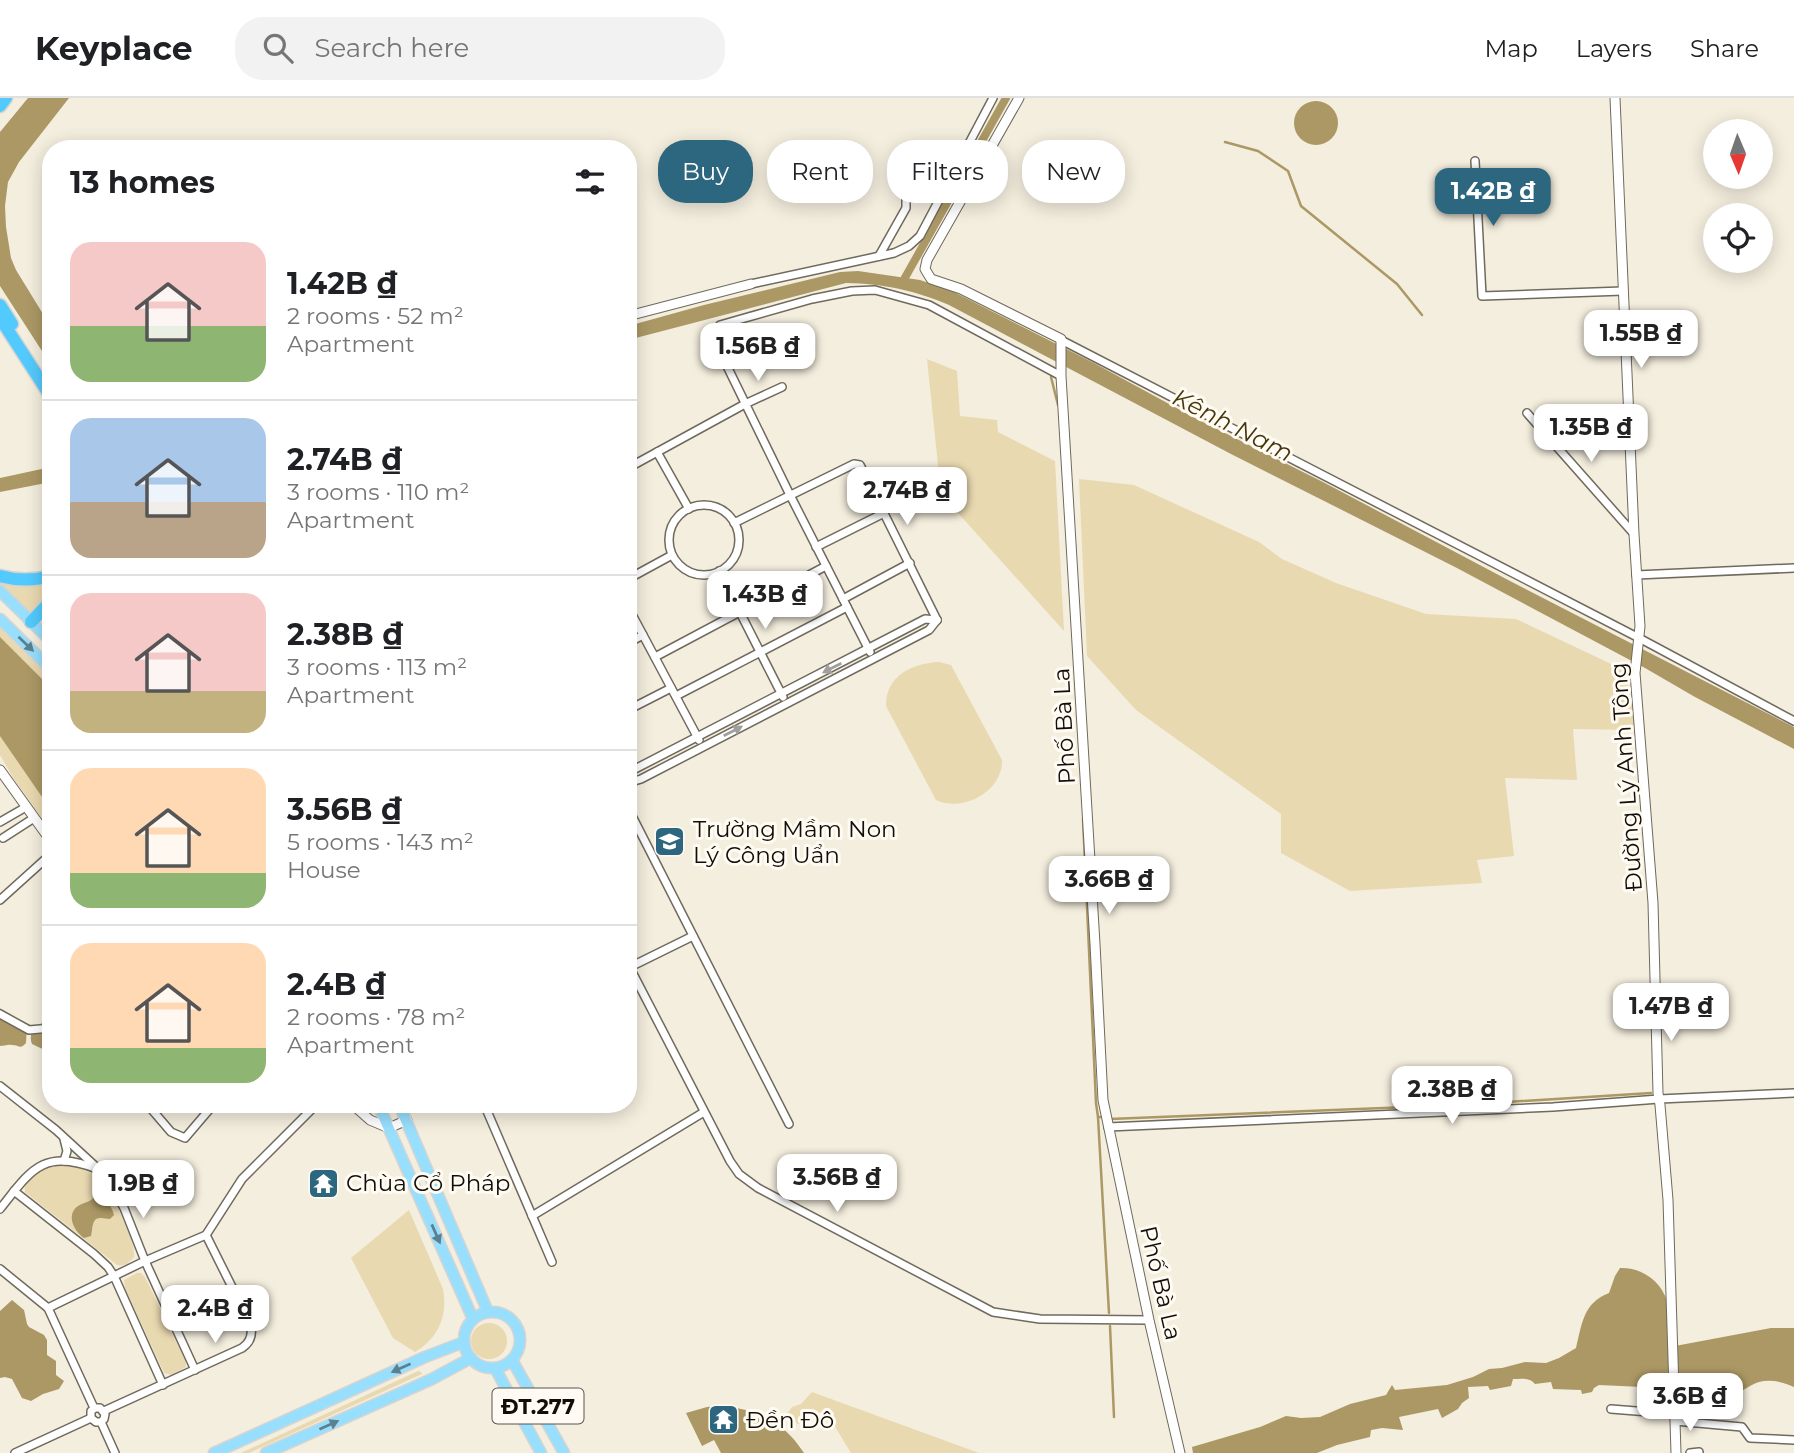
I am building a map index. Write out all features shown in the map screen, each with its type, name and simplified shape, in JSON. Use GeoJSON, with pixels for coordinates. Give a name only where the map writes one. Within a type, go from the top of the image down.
{"type":"FeatureCollection","features":[{"type":"Feature","properties":{"kind":"highway"},"geometry":{"type":"LineString","coordinates":[[0,106],[6,98]]}},
{"type":"Feature","properties":{"kind":"highway"},"geometry":{"type":"LineString","coordinates":[[0,305],[42,369]]}},
{"type":"Feature","properties":{"kind":"highway"},"geometry":{"type":"LineString","coordinates":[[0,318],[42,383]]}},
{"type":"Feature","properties":{"kind":"highway"},"geometry":{"type":"LineString","coordinates":[[0,576],[18,580],[42,578]]}},
{"type":"Feature","properties":{"kind":"highway"},"geometry":{"type":"LineString","coordinates":[[31,622],[42,610]]}},
{"type":"Feature","properties":{"kind":"main road"},"geometry":{"type":"LineString","coordinates":[[0,592],[42,632]]}},
{"type":"Feature","properties":{"kind":"main road"},"geometry":{"type":"LineString","coordinates":[[0,619],[42,660]]}},
{"type":"Feature","properties":{"kind":"main road"},"geometry":{"type":"LineString","coordinates":[[382,1113],[473,1319]]}},
{"type":"Feature","properties":{"kind":"main road"},"geometry":{"type":"LineString","coordinates":[[404,1113],[488,1312]]}},
{"type":"Feature","properties":{"kind":"main road"},"geometry":{"type":"LineString","coordinates":[[488,1312],[505,1315],[518,1327],[519,1350],[504,1366],[495,1368],[484,1367],[471,1358],[464,1342],[465,1331],[473,1319],[488,1312]]}},
{"type":"Feature","properties":{"kind":"main road"},"geometry":{"type":"LineString","coordinates":[[215,1453],[425,1357],[464,1342]]}},
{"type":"Feature","properties":{"kind":"main road"},"geometry":{"type":"LineString","coordinates":[[266,1453],[432,1379],[471,1358]]}},
{"type":"Feature","properties":{"kind":"main road","name":"ĐT.277"},"geometry":{"type":"LineString","coordinates":[[512,1360],[564,1453]]}},
{"type":"Feature","properties":{"kind":"main road","name":"ĐT.277"},"geometry":{"type":"LineString","coordinates":[[495,1368],[541,1453]]}},
{"type":"Feature","properties":{"kind":"street"},"geometry":{"type":"LineString","coordinates":[[637,314],[751,284],[894,253],[909,246],[920,236],[993,98]]}},
{"type":"Feature","properties":{"kind":"street"},"geometry":{"type":"LineString","coordinates":[[1019,98],[927,260],[925,269],[931,279],[961,289],[1061,339],[1794,721]]}},
{"type":"Feature","properties":{"kind":"street","name":"Đường Lý Anh Tông"},"geometry":{"type":"LineString","coordinates":[[1615,98],[1640,626],[1635,673],[1653,903],[1659,1099],[1668,1200],[1675,1453]]}},
{"type":"Feature","properties":{"kind":"street"},"geometry":{"type":"LineString","coordinates":[[1475,161],[1482,296],[1623,290]]}},
{"type":"Feature","properties":{"kind":"street"},"geometry":{"type":"LineString","coordinates":[[879,256],[906,208],[906,203]]}},
{"type":"Feature","properties":{"kind":"street"},"geometry":{"type":"LineString","coordinates":[[720,326],[812,299],[852,291],[875,290],[929,305],[1061,375]]}},
{"type":"Feature","properties":{"kind":"street","name":"Phố Bà La"},"geometry":{"type":"LineString","coordinates":[[1061,339],[1103,1100],[1180,1453]]}},
{"type":"Feature","properties":{"kind":"street"},"geometry":{"type":"LineString","coordinates":[[725,362],[874,659]]}},
{"type":"Feature","properties":{"kind":"street"},"geometry":{"type":"LineString","coordinates":[[637,463],[745,404],[782,387]]}},
{"type":"Feature","properties":{"kind":"street"},"geometry":{"type":"LineString","coordinates":[[1527,413],[1634,534]]}},
{"type":"Feature","properties":{"kind":"street"},"geometry":{"type":"LineString","coordinates":[[657,452],[689,509]]}},
{"type":"Feature","properties":{"kind":"street"},"geometry":{"type":"LineString","coordinates":[[734,523],[854,464],[860,465],[937,620]]}},
{"type":"Feature","properties":{"kind":"street"},"geometry":{"type":"LineString","coordinates":[[703,505],[713,506],[722,510],[734,523],[738,534],[736,554],[731,562],[719,571],[705,575],[686,570],[672,555],[669,546],[671,527],[677,518],[689,509],[703,505]]}},
{"type":"Feature","properties":{"kind":"street"},"geometry":{"type":"LineString","coordinates":[[816,547],[884,513]]}},
{"type":"Feature","properties":{"kind":"street"},"geometry":{"type":"LineString","coordinates":[[637,574],[672,555]]}},
{"type":"Feature","properties":{"kind":"street"},"geometry":{"type":"LineString","coordinates":[[676,696],[761,652],[910,563]]}},
{"type":"Feature","properties":{"kind":"street"},"geometry":{"type":"LineString","coordinates":[[655,657],[826,566]]}},
{"type":"Feature","properties":{"kind":"street"},"geometry":{"type":"LineString","coordinates":[[1636,575],[1794,568]]}},
{"type":"Feature","properties":{"kind":"street"},"geometry":{"type":"LineString","coordinates":[[719,571],[787,703]]}},
{"type":"Feature","properties":{"kind":"street"},"geometry":{"type":"LineString","coordinates":[[637,768],[925,620],[937,620]]}},
{"type":"Feature","properties":{"kind":"street"},"geometry":{"type":"LineString","coordinates":[[637,773],[702,747],[929,630],[937,620]]}},
{"type":"Feature","properties":{"kind":"street"},"geometry":{"type":"LineString","coordinates":[[637,624],[702,747]]}},
{"type":"Feature","properties":{"kind":"street"},"geometry":{"type":"LineString","coordinates":[[637,638],[643,635]]}},
{"type":"Feature","properties":{"kind":"street"},"geometry":{"type":"LineString","coordinates":[[637,705],[671,688]]}},
{"type":"Feature","properties":{"kind":"street"},"geometry":{"type":"LineString","coordinates":[[0,770],[42,829]]}},
{"type":"Feature","properties":{"kind":"street"},"geometry":{"type":"LineString","coordinates":[[0,822],[26,807]]}},
{"type":"Feature","properties":{"kind":"street"},"geometry":{"type":"LineString","coordinates":[[3,838],[34,818]]}},
{"type":"Feature","properties":{"kind":"street"},"geometry":{"type":"LineString","coordinates":[[637,826],[789,1124]]}},
{"type":"Feature","properties":{"kind":"street"},"geometry":{"type":"LineString","coordinates":[[0,900],[42,862]]}},
{"type":"Feature","properties":{"kind":"street"},"geometry":{"type":"LineString","coordinates":[[637,962],[693,936]]}},
{"type":"Feature","properties":{"kind":"street"},"geometry":{"type":"LineString","coordinates":[[637,982],[730,1161],[739,1174],[758,1188],[987,1309],[1007,1316],[1149,1320]]}},
{"type":"Feature","properties":{"kind":"street"},"geometry":{"type":"LineString","coordinates":[[0,1014],[29,1030],[42,1029]]}},
{"type":"Feature","properties":{"kind":"street"},"geometry":{"type":"LineString","coordinates":[[0,1098],[3,1089],[64,1137],[111,1183],[195,1370]]}},
{"type":"Feature","properties":{"kind":"street"},"geometry":{"type":"LineString","coordinates":[[1108,1127],[1526,1109],[1794,1093]]}},
{"type":"Feature","properties":{"kind":"street"},"geometry":{"type":"LineString","coordinates":[[532,1216],[704,1112]]}},
{"type":"Feature","properties":{"kind":"street"},"geometry":{"type":"LineString","coordinates":[[155,1113],[172,1132],[185,1138],[206,1113]]}},
{"type":"Feature","properties":{"kind":"street"},"geometry":{"type":"LineString","coordinates":[[48,1308],[206,1235],[242,1180],[308,1113]]}},
{"type":"Feature","properties":{"kind":"street"},"geometry":{"type":"LineString","coordinates":[[362,1113],[370,1120],[389,1128],[407,1120]]}},
{"type":"Feature","properties":{"kind":"street"},"geometry":{"type":"LineString","coordinates":[[488,1113],[552,1262]]}},
{"type":"Feature","properties":{"kind":"street"},"geometry":{"type":"LineString","coordinates":[[64,1137],[67,1151],[64,1161]]}},
{"type":"Feature","properties":{"kind":"street"},"geometry":{"type":"LineString","coordinates":[[0,1209],[28,1174],[41,1165],[64,1161],[101,1171]]}},
{"type":"Feature","properties":{"kind":"street"},"geometry":{"type":"LineString","coordinates":[[15,1191],[108,1267],[163,1385]]}},
{"type":"Feature","properties":{"kind":"street"},"geometry":{"type":"LineString","coordinates":[[104,1411],[242,1348],[249,1342],[250,1323],[206,1235]]}},
{"type":"Feature","properties":{"kind":"street"},"geometry":{"type":"LineString","coordinates":[[0,1269],[48,1308],[94,1408]]}},
{"type":"Feature","properties":{"kind":"street"},"geometry":{"type":"LineString","coordinates":[[94,1408],[104,1411]]}},
{"type":"Feature","properties":{"kind":"street"},"geometry":{"type":"LineString","coordinates":[[94,1408],[90,1413],[91,1418],[94,1422],[101,1422]]}},
{"type":"Feature","properties":{"kind":"street"},"geometry":{"type":"LineString","coordinates":[[1611,1409],[1742,1427],[1750,1437],[1794,1440]]}},
{"type":"Feature","properties":{"kind":"street"},"geometry":{"type":"LineString","coordinates":[[101,1422],[105,1416],[104,1411]]}},
{"type":"Feature","properties":{"kind":"street"},"geometry":{"type":"LineString","coordinates":[[15,1453],[91,1418]]}},
{"type":"Feature","properties":{"kind":"street"},"geometry":{"type":"LineString","coordinates":[[101,1422],[115,1453]]}},
{"type":"Feature","properties":{"kind":"street"},"geometry":{"type":"LineString","coordinates":[[1690,1453],[1699,1452]]}},
{"type":"Feature","properties":{"kind":"shaded area"},"geometry":{"type":"Polygon","coordinates":[[[28,98],[69,98],[19,162],[8,182],[5,206],[11,258],[42,312],[42,351],[0,286],[0,132],[28,98]]]}},
{"type":"Feature","properties":{"kind":"shaded area"},"geometry":{"type":"Polygon","coordinates":[[[1316,101],[1331,108],[1338,123],[1331,138],[1316,145],[1301,138],[1294,123],[1301,108],[1316,101]]]}},
{"type":"Feature","properties":{"kind":"shaded area","name":"Kênh Nam"},"geometry":{"type":"Polygon","coordinates":[[[858,271],[920,280],[952,291],[1794,727],[1794,749],[1455,567],[1231,454],[949,305],[923,295],[899,289],[846,283],[637,338],[637,324],[840,272],[858,271]]]}},
{"type":"Feature","properties":{"kind":"shaded area"},"geometry":{"type":"Polygon","coordinates":[[[927,359],[957,371],[960,416],[997,420],[998,432],[1055,461],[1064,631],[941,494],[927,359]]]}},
{"type":"Feature","properties":{"kind":"shaded area"},"geometry":{"type":"Polygon","coordinates":[[[42,469],[42,484],[0,492],[0,478],[42,469]]]}},
{"type":"Feature","properties":{"kind":"shaded area"},"geometry":{"type":"Polygon","coordinates":[[[1079,479],[1134,485],[1259,542],[1282,559],[1336,583],[1426,614],[1516,619],[1626,671],[1636,730],[1573,729],[1577,780],[1505,778],[1514,856],[1477,860],[1482,883],[1350,891],[1281,853],[1281,814],[1136,710],[1087,656],[1079,479]]]}},
{"type":"Feature","properties":{"kind":"shaded area"},"geometry":{"type":"Polygon","coordinates":[[[42,580],[42,604],[32,613],[28,613],[0,586],[0,581],[42,580]]]}},
{"type":"Feature","properties":{"kind":"shaded area"},"geometry":{"type":"Polygon","coordinates":[[[0,626],[42,666],[42,818],[0,755],[0,626]]]}},
{"type":"Feature","properties":{"kind":"shaded area"},"geometry":{"type":"Polygon","coordinates":[[[0,637],[42,679],[42,797],[0,736],[0,637]]]}},
{"type":"Feature","properties":{"kind":"shaded area"},"geometry":{"type":"Polygon","coordinates":[[[939,662],[951,665],[1002,760],[1001,771],[989,790],[958,804],[936,800],[886,706],[890,687],[902,673],[920,665],[939,662]]]}},
{"type":"Feature","properties":{"kind":"shaded area"},"geometry":{"type":"Polygon","coordinates":[[[0,1008],[27,1024],[26,1043],[22,1046],[0,1046],[0,1008]]]}},
{"type":"Feature","properties":{"kind":"shaded area"},"geometry":{"type":"Polygon","coordinates":[[[42,1023],[42,1049],[32,1044],[31,1038],[32,1032],[42,1023]]]}},
{"type":"Feature","properties":{"kind":"shaded area"},"geometry":{"type":"Polygon","coordinates":[[[61,1165],[86,1170],[110,1192],[133,1245],[134,1257],[129,1262],[117,1265],[25,1192],[27,1180],[36,1172],[61,1165]]]}},
{"type":"Feature","properties":{"kind":"shaded area"},"geometry":{"type":"Polygon","coordinates":[[[94,1197],[107,1202],[114,1215],[110,1219],[98,1218],[93,1224],[91,1236],[84,1238],[75,1228],[72,1214],[78,1206],[94,1197]]]}},
{"type":"Feature","properties":{"kind":"shaded area"},"geometry":{"type":"Polygon","coordinates":[[[409,1210],[443,1289],[444,1299],[440,1325],[430,1340],[415,1352],[393,1338],[351,1258],[409,1210]]]}},
{"type":"Feature","properties":{"kind":"shaded area"},"geometry":{"type":"Polygon","coordinates":[[[1620,1268],[1635,1270],[1649,1277],[1660,1287],[1667,1301],[1670,1394],[1658,1383],[1642,1387],[1599,1385],[1592,1392],[1582,1394],[1581,1390],[1553,1389],[1551,1382],[1535,1384],[1528,1379],[1513,1379],[1511,1386],[1490,1390],[1488,1386],[1468,1387],[1469,1398],[1458,1409],[1442,1418],[1438,1409],[1399,1417],[1403,1430],[1371,1430],[1370,1437],[1317,1453],[1193,1453],[1192,1447],[1260,1427],[1286,1416],[1320,1417],[1350,1404],[1386,1395],[1392,1385],[1395,1390],[1447,1385],[1489,1369],[1525,1362],[1546,1363],[1559,1358],[1576,1348],[1585,1315],[1594,1302],[1609,1293],[1620,1268]]]}},
{"type":"Feature","properties":{"kind":"shaded area"},"geometry":{"type":"Polygon","coordinates":[[[137,1273],[145,1277],[186,1362],[186,1367],[172,1375],[164,1373],[125,1288],[124,1280],[137,1273]]]}},
{"type":"Feature","properties":{"kind":"shaded area"},"geometry":{"type":"Polygon","coordinates":[[[12,1300],[24,1310],[29,1327],[44,1335],[47,1340],[47,1355],[56,1361],[56,1375],[64,1381],[59,1389],[31,1401],[22,1398],[12,1379],[0,1378],[0,1311],[12,1300]]]}},
{"type":"Feature","properties":{"kind":"shaded area"},"geometry":{"type":"Polygon","coordinates":[[[489,1323],[502,1328],[507,1341],[502,1354],[489,1359],[476,1354],[471,1341],[476,1328],[489,1323]]]}},
{"type":"Feature","properties":{"kind":"shaded area"},"geometry":{"type":"Polygon","coordinates":[[[1771,1328],[1794,1328],[1794,1387],[1777,1381],[1759,1382],[1737,1392],[1736,1405],[1713,1412],[1676,1402],[1675,1346],[1771,1328]]]}},
{"type":"Feature","properties":{"kind":"shaded area"},"geometry":{"type":"Polygon","coordinates":[[[418,1371],[422,1374],[249,1453],[241,1453],[418,1371]]]}},
{"type":"Feature","properties":{"kind":"shaded area"},"geometry":{"type":"Polygon","coordinates":[[[812,1392],[979,1453],[851,1453],[825,1410],[798,1424],[786,1415],[812,1392]]]}},
{"type":"Feature","properties":{"kind":"shaded area"},"geometry":{"type":"Polygon","coordinates":[[[725,1406],[749,1411],[770,1420],[788,1433],[804,1453],[721,1453],[714,1440],[702,1446],[686,1413],[707,1407],[725,1406]]]}},
{"type":"Feature","properties":{"kind":"waterway"},"geometry":{"type":"LineString","coordinates":[[902,283],[1006,98]]}},
{"type":"Feature","properties":{"kind":"waterway"},"geometry":{"type":"LineString","coordinates":[[1225,142],[1258,151],[1288,171],[1301,206],[1397,284],[1422,315]]}},
{"type":"Feature","properties":{"kind":"waterway"},"geometry":{"type":"LineString","coordinates":[[1051,377],[1058,405]]}},
{"type":"Feature","properties":{"kind":"waterway"},"geometry":{"type":"LineString","coordinates":[[1083,819],[1096,1103],[1098,1117],[1104,1117]]}},
{"type":"Feature","properties":{"kind":"waterway"},"geometry":{"type":"LineString","coordinates":[[1110,1119],[1459,1105],[1651,1093]]}},
{"type":"Feature","properties":{"kind":"waterway"},"geometry":{"type":"LineString","coordinates":[[1098,1117],[1109,1313]]}},
{"type":"Feature","properties":{"kind":"waterway"},"geometry":{"type":"LineString","coordinates":[[1110,1326],[1114,1417]]}},
{"type":"Feature","properties":{"kind":"place","name":"Trường Mầm Non Lý Công Uẩn"},"geometry":{"type":"Point","coordinates":[670,842]}},
{"type":"Feature","properties":{"kind":"place","name":"Chùa Cổ Pháp"},"geometry":{"type":"Point","coordinates":[323,1183]}},
{"type":"Feature","properties":{"kind":"place","name":"Đền Đô"},"geometry":{"type":"Point","coordinates":[723,1420]}}]}
